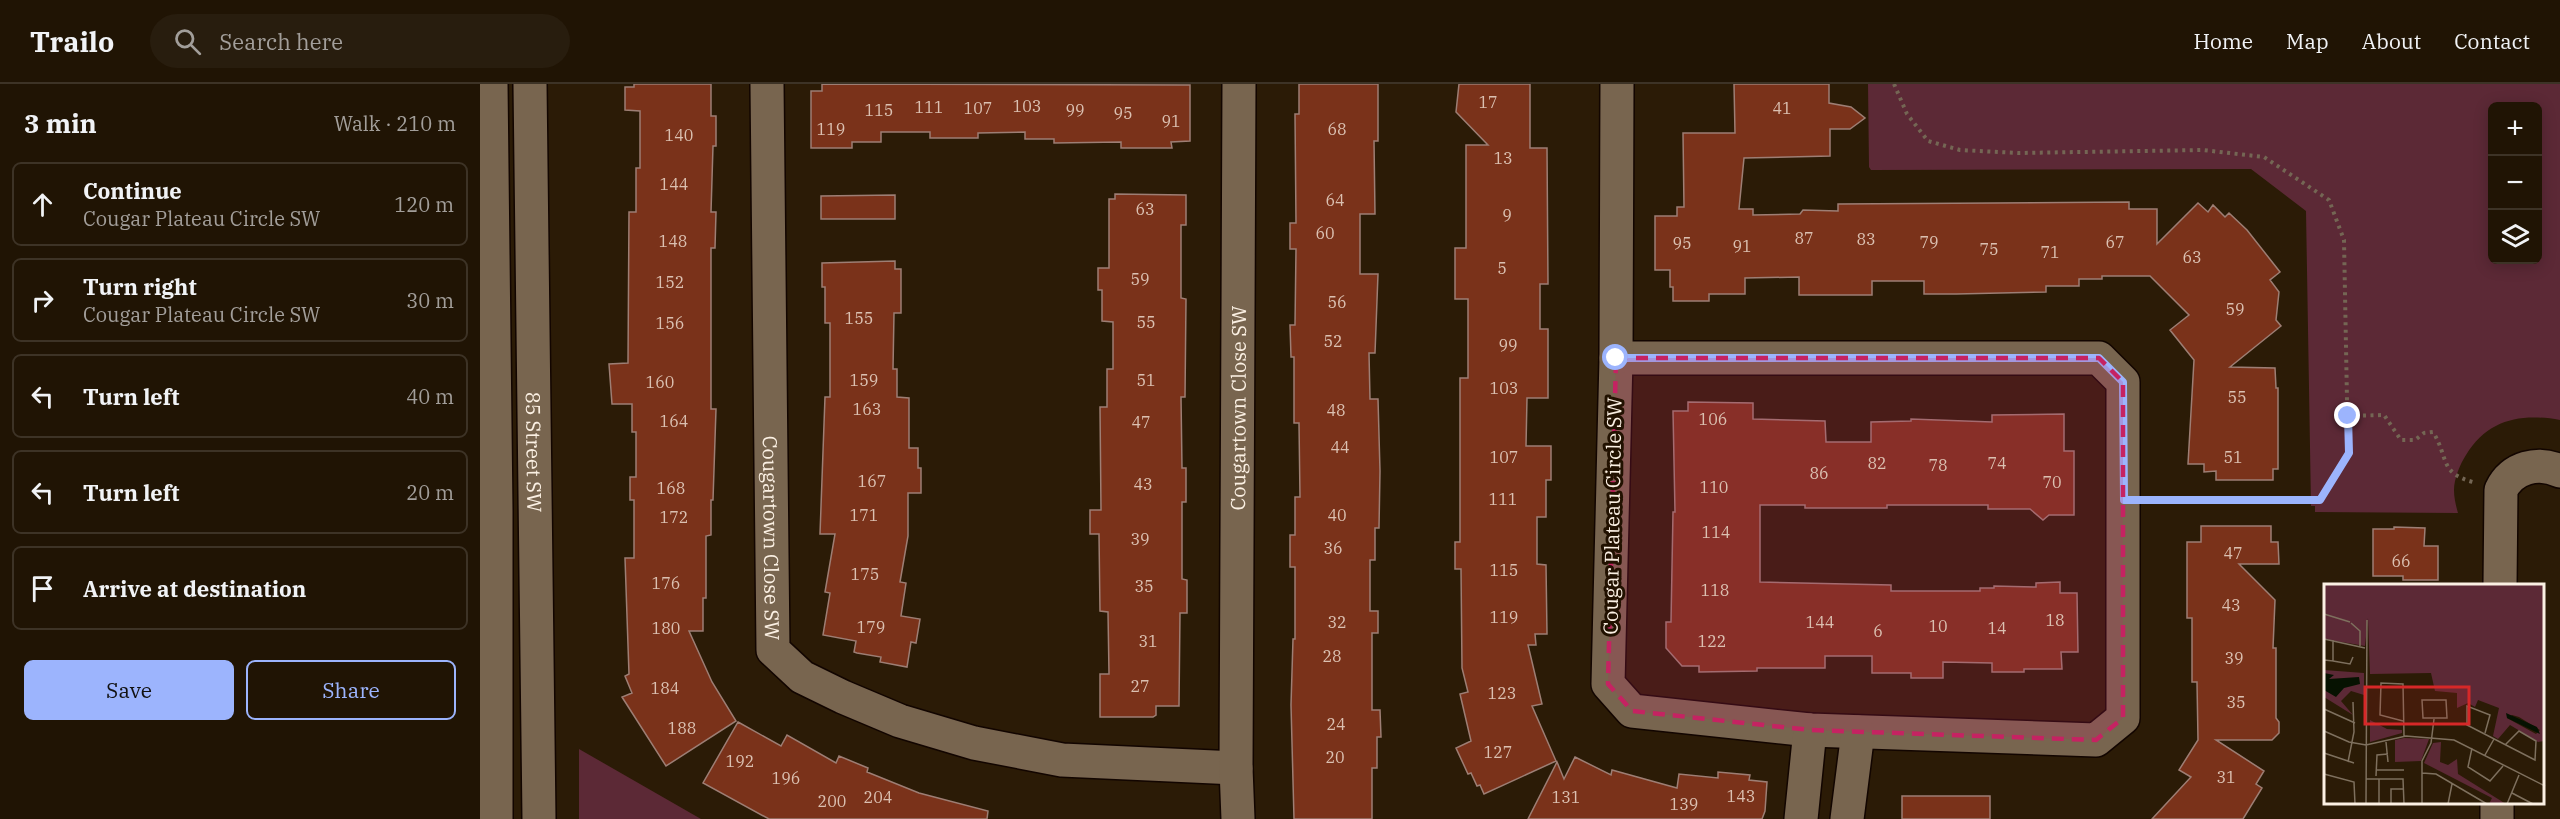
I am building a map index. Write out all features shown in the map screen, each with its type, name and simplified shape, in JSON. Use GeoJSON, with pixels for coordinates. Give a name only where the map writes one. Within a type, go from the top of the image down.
{"type":"FeatureCollection","features":[{"type":"Feature","properties":{"kind":"street","name":"85 Street SW"},"geometry":{"type":"LineString","coordinates":[[491,84],[496,512],[496,819]]}},
{"type":"Feature","properties":{"kind":"street","name":"85 Street SW"},"geometry":{"type":"LineString","coordinates":[[530,84],[539,819]]}},
{"type":"Feature","properties":{"kind":"street","name":"Cougartown Close SW"},"geometry":{"type":"LineString","coordinates":[[767,84],[774,650],[802,678],[900,721],[974,743],[1062,760],[1236,768]]}},
{"type":"Feature","properties":{"kind":"street","name":"Cougartown Close SW"},"geometry":{"type":"LineString","coordinates":[[1238,819],[1236,768],[1239,84]]}},
{"type":"Feature","properties":{"kind":"street"},"geometry":{"type":"LineString","coordinates":[[1616,358],[1617,84]]}},
{"type":"Feature","properties":{"kind":"street","name":"Cougar Plateau Circle SW"},"geometry":{"type":"LineString","coordinates":[[1616,358],[2099,358],[2123,382],[2124,500],[2123,718],[2096,740],[1810,730],[1632,711],[1608,684],[1616,358]]}},
{"type":"Feature","properties":{"kind":"street"},"geometry":{"type":"LineString","coordinates":[[2500,584],[2501,490],[2511,477],[2523,469],[2537,466],[2560,471]]}},
{"type":"Feature","properties":{"kind":"street"},"geometry":{"type":"LineString","coordinates":[[1801,819],[1810,730]]}},
{"type":"Feature","properties":{"kind":"street"},"geometry":{"type":"LineString","coordinates":[[1847,819],[1858,732]]}},
{"type":"Feature","properties":{"kind":"path"},"geometry":{"type":"LineString","coordinates":[[1894,84],[1907,114],[1928,141],[1959,150],[2019,153],[2203,150],[2264,157],[2329,200],[2344,240],[2349,453],[2320,500],[2124,500]]}},
{"type":"Feature","properties":{"kind":"path"},"geometry":{"type":"LineString","coordinates":[[2348,416],[2384,415],[2401,440],[2415,440],[2424,433],[2433,432],[2441,445],[2448,468],[2454,476],[2501,490]]}},
{"type":"Feature","properties":{"kind":"highlighted area"},"geometry":{"type":"Polygon","coordinates":[[[1616,358],[2099,358],[2123,382],[2123,718],[2096,740],[1810,730],[1632,711],[1608,684],[1616,358]]]}},
{"type":"Feature","properties":{"kind":"shaded area"},"geometry":{"type":"Polygon","coordinates":[[[1868,84],[2560,84],[2560,420],[2532,417],[2507,421],[2484,433],[2466,455],[2455,481],[2454,490],[2458,513],[2315,512],[2315,506],[2311,506],[2306,211],[2251,169],[1871,170],[1869,167],[1868,84]]]}},
{"type":"Feature","properties":{"kind":"shaded area"},"geometry":{"type":"Polygon","coordinates":[[[579,749],[701,819],[579,819],[579,749]]]}},
{"type":"Feature","properties":{"kind":"building"},"geometry":{"type":"Polygon","coordinates":[[[634,84],[711,84],[711,116],[716,116],[711,212],[716,212],[715,248],[711,248],[711,409],[716,409],[713,500],[711,500],[711,535],[706,536],[706,598],[703,598],[703,631],[689,631],[712,682],[736,721],[666,766],[622,697],[632,693],[625,676],[629,674],[625,558],[634,558],[634,500],[630,500],[630,477],[636,477],[636,432],[632,432],[632,404],[612,404],[609,364],[628,363],[629,212],[636,212],[636,168],[640,168],[640,111],[625,110],[625,87],[634,87],[634,84]]]}},
{"type":"Feature","properties":{"kind":"building"},"geometry":{"type":"Polygon","coordinates":[[[822,84],[1190,85],[1190,141],[1171,142],[1172,148],[1121,148],[1121,142],[1054,143],[1054,139],[1025,139],[1025,132],[978,133],[978,138],[930,138],[930,132],[881,132],[881,142],[852,142],[852,148],[811,148],[811,91],[822,91],[822,84]]]}},
{"type":"Feature","properties":{"kind":"building"},"geometry":{"type":"Polygon","coordinates":[[[1299,84],[1378,84],[1378,141],[1374,141],[1375,214],[1360,214],[1360,274],[1378,274],[1375,353],[1369,353],[1370,399],[1378,399],[1380,471],[1379,528],[1375,528],[1375,560],[1370,560],[1370,611],[1378,611],[1378,633],[1372,633],[1372,710],[1380,710],[1381,737],[1377,737],[1377,768],[1372,768],[1372,819],[1294,819],[1291,705],[1293,639],[1295,639],[1295,567],[1290,567],[1290,535],[1295,535],[1295,497],[1300,497],[1299,423],[1294,423],[1294,357],[1291,357],[1290,325],[1295,325],[1296,249],[1290,249],[1290,223],[1296,223],[1295,114],[1299,114],[1299,84]]]}},
{"type":"Feature","properties":{"kind":"building"},"geometry":{"type":"Polygon","coordinates":[[[1459,84],[1530,84],[1530,148],[1547,148],[1548,284],[1540,284],[1540,329],[1548,329],[1548,398],[1527,398],[1526,446],[1551,446],[1551,480],[1546,480],[1546,517],[1537,517],[1537,564],[1546,565],[1547,634],[1535,634],[1536,645],[1528,645],[1542,704],[1532,706],[1556,761],[1484,794],[1471,773],[1468,774],[1456,748],[1471,741],[1460,694],[1468,692],[1462,668],[1461,569],[1455,569],[1455,542],[1460,542],[1460,378],[1468,378],[1468,299],[1455,299],[1455,248],[1466,248],[1466,145],[1488,145],[1456,112],[1459,84]]]}},
{"type":"Feature","properties":{"kind":"building"},"geometry":{"type":"Polygon","coordinates":[[[1734,84],[1829,84],[1829,103],[1851,107],[1865,118],[1850,129],[1830,129],[1830,156],[1744,158],[1739,209],[1753,209],[1753,215],[1800,214],[1803,210],[1838,211],[1838,204],[2129,202],[2129,209],[2157,209],[2157,244],[2198,203],[2208,212],[2213,205],[2225,217],[2229,213],[2247,230],[2280,272],[2270,280],[2279,292],[2276,320],[2281,326],[2230,367],[2275,368],[2276,388],[2278,388],[2278,469],[2273,469],[2273,480],[2216,480],[2216,471],[2204,472],[2204,464],[2188,464],[2194,360],[2170,330],[2189,315],[2150,276],[2102,276],[2102,279],[2079,279],[2079,286],[2046,286],[2046,292],[1956,294],[1924,294],[1924,281],[1872,281],[1872,295],[1799,295],[1799,277],[1745,278],[1745,294],[1709,294],[1709,301],[1673,301],[1670,270],[1655,270],[1655,216],[1677,216],[1677,207],[1684,207],[1683,133],[1735,133],[1734,84]]]}},
{"type":"Feature","properties":{"kind":"building"},"geometry":{"type":"Polygon","coordinates":[[[1115,194],[1186,195],[1186,225],[1181,225],[1181,298],[1186,299],[1185,397],[1181,397],[1182,468],[1186,468],[1186,502],[1182,502],[1182,579],[1187,580],[1187,613],[1180,613],[1179,706],[1156,706],[1156,715],[1153,717],[1100,717],[1100,674],[1109,674],[1108,612],[1100,611],[1099,534],[1090,534],[1090,510],[1101,510],[1100,407],[1107,407],[1107,369],[1113,369],[1113,322],[1102,321],[1102,290],[1098,290],[1098,268],[1109,268],[1109,199],[1115,199],[1115,194]]]}},
{"type":"Feature","properties":{"kind":"building"},"geometry":{"type":"Polygon","coordinates":[[[895,195],[895,219],[821,219],[821,196],[895,195]]]}},
{"type":"Feature","properties":{"kind":"building"},"geometry":{"type":"Polygon","coordinates":[[[895,261],[895,269],[901,269],[901,313],[894,313],[893,369],[897,369],[897,397],[909,398],[909,448],[918,448],[918,468],[921,468],[921,493],[908,493],[908,536],[900,582],[906,583],[901,616],[920,619],[916,643],[911,642],[907,667],[880,662],[881,657],[854,652],[856,641],[823,635],[830,593],[825,592],[835,534],[820,534],[825,397],[830,397],[830,323],[825,323],[822,263],[895,261]]]}},
{"type":"Feature","properties":{"kind":"building"},"geometry":{"type":"Polygon","coordinates":[[[1688,402],[1753,403],[1753,419],[1825,421],[1826,442],[1871,442],[1871,422],[1911,421],[1911,419],[1992,422],[1992,415],[2064,414],[2064,451],[2074,451],[2074,515],[2049,515],[2043,520],[2030,509],[1988,509],[1988,505],[1805,508],[1805,505],[1760,505],[1760,582],[1891,585],[1891,591],[1980,591],[1980,588],[1994,588],[1994,586],[2036,587],[2036,583],[2060,582],[2060,593],[2077,593],[2078,652],[2061,652],[2062,669],[2024,669],[2024,672],[1992,672],[1992,663],[1943,662],[1943,678],[1911,678],[1911,673],[1872,673],[1872,656],[1825,656],[1825,668],[1757,668],[1757,671],[1699,672],[1699,666],[1682,666],[1666,648],[1666,622],[1671,622],[1673,512],[1675,512],[1673,411],[1688,411],[1688,402]]]}},
{"type":"Feature","properties":{"kind":"building"},"geometry":{"type":"Polygon","coordinates":[[[2201,526],[2271,526],[2271,542],[2278,542],[2279,564],[2239,564],[2275,600],[2273,648],[2276,648],[2276,718],[2279,722],[2279,733],[2272,740],[2216,740],[2264,771],[2256,784],[2262,788],[2243,819],[2152,819],[2191,777],[2179,770],[2198,740],[2197,682],[2192,682],[2192,618],[2187,618],[2187,542],[2201,542],[2201,526]]]}},
{"type":"Feature","properties":{"kind":"building"},"geometry":{"type":"Polygon","coordinates":[[[2394,527],[2425,528],[2424,546],[2438,546],[2438,580],[2403,580],[2403,576],[2373,576],[2373,529],[2394,529],[2394,527]]]}},
{"type":"Feature","properties":{"kind":"building"},"geometry":{"type":"Polygon","coordinates":[[[738,722],[781,746],[787,735],[836,763],[839,756],[868,768],[867,772],[919,793],[988,811],[987,819],[769,819],[703,783],[738,722]]]}},
{"type":"Feature","properties":{"kind":"building"},"geometry":{"type":"Polygon","coordinates":[[[1575,757],[1611,775],[1612,770],[1677,788],[1679,774],[1718,778],[1718,772],[1750,775],[1749,780],[1767,782],[1765,811],[1762,819],[1528,819],[1557,762],[1564,779],[1575,757]]]}},
{"type":"Feature","properties":{"kind":"building"},"geometry":{"type":"Polygon","coordinates":[[[1902,796],[1990,796],[1990,819],[1902,819],[1902,796]]]}},
{"type":"Feature","properties":{"kind":"route"},"geometry":{"type":"LineString","coordinates":[[1616,358],[2099,358],[2123,382],[2124,500],[2320,500],[2349,453],[2348,416]]}}]}
